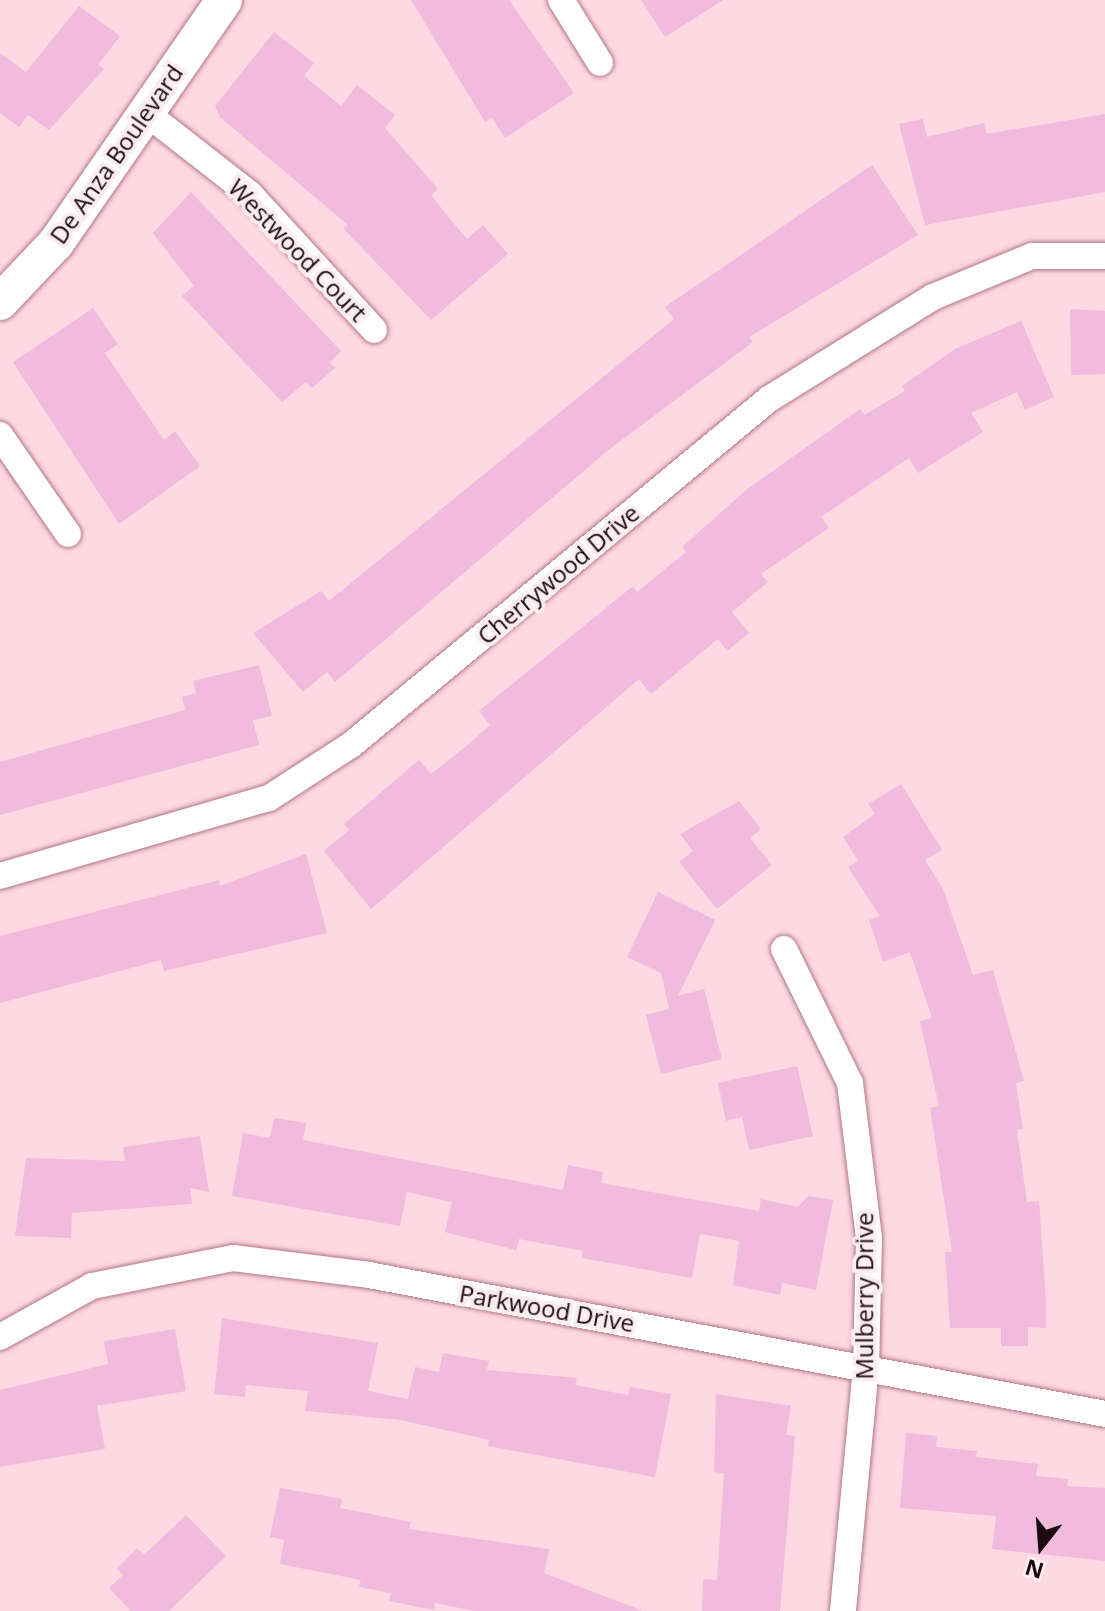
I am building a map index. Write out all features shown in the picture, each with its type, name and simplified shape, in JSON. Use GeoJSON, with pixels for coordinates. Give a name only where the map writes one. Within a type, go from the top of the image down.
{"type":"FeatureCollection","features":[{"type":"Feature","properties":{"kind":"street","name":"De Anza Boulevard"},"geometry":{"type":"LineString","coordinates":[[0,302],[56,243],[224,0]]}},
{"type":"Feature","properties":{"kind":"street"},"geometry":{"type":"LineString","coordinates":[[561,0],[600,63]]}},
{"type":"Feature","properties":{"kind":"street","name":"Westwood Court"},"geometry":{"type":"LineString","coordinates":[[145,112],[250,194],[374,330]]}},
{"type":"Feature","properties":{"kind":"street","name":"Cherrywood Drive"},"geometry":{"type":"LineString","coordinates":[[0,876],[269,798],[351,745],[769,399],[933,297],[1032,256],[1105,256]]}},
{"type":"Feature","properties":{"kind":"street"},"geometry":{"type":"LineString","coordinates":[[0,435],[68,534]]}},
{"type":"Feature","properties":{"kind":"street","name":"Mulberry Drive"},"geometry":{"type":"LineString","coordinates":[[784,949],[850,1083],[869,1238],[866,1367],[843,1611]]}},
{"type":"Feature","properties":{"kind":"street","name":"Parkwood Drive"},"geometry":{"type":"LineString","coordinates":[[0,1337],[92,1286],[233,1258],[369,1275],[1105,1414]]}},
{"type":"Feature","properties":{"kind":"building"},"geometry":{"type":"Polygon","coordinates":[[[411,0],[509,0],[574,93],[505,138],[492,118],[485,122],[411,0]]]}},
{"type":"Feature","properties":{"kind":"building"},"geometry":{"type":"Polygon","coordinates":[[[641,0],[723,0],[665,37],[641,0]]]}},
{"type":"Feature","properties":{"kind":"building"},"geometry":{"type":"Polygon","coordinates":[[[79,6],[120,36],[98,65],[104,69],[49,130],[28,115],[19,127],[0,113],[0,53],[26,72],[79,6]]]}},
{"type":"Feature","properties":{"kind":"building"},"geometry":{"type":"Polygon","coordinates":[[[274,32],[314,63],[304,76],[341,106],[357,85],[395,115],[385,128],[438,189],[431,195],[446,214],[467,239],[483,225],[508,254],[431,320],[343,228],[348,225],[220,117],[215,106],[274,32]]]}},
{"type":"Feature","properties":{"kind":"building"},"geometry":{"type":"Polygon","coordinates":[[[1105,114],[1105,192],[925,225],[899,124],[923,119],[927,137],[984,123],[986,134],[1105,114]]]}},
{"type":"Feature","properties":{"kind":"building"},"geometry":{"type":"Polygon","coordinates":[[[872,165],[918,235],[749,337],[753,342],[611,448],[335,682],[327,672],[303,692],[253,633],[321,591],[329,601],[674,319],[665,307],[872,165]]]}},
{"type":"Feature","properties":{"kind":"building"},"geometry":{"type":"Polygon","coordinates":[[[191,192],[341,351],[330,362],[335,368],[312,388],[306,382],[282,402],[182,296],[194,286],[153,233],[191,192]]]}},
{"type":"Feature","properties":{"kind":"building"},"geometry":{"type":"Polygon","coordinates":[[[93,308],[118,344],[105,353],[164,440],[175,431],[200,466],[119,524],[13,362],[93,308]]]}},
{"type":"Feature","properties":{"kind":"building"},"geometry":{"type":"Polygon","coordinates":[[[1070,309],[1105,311],[1105,374],[1071,375],[1070,309]]]}},
{"type":"Feature","properties":{"kind":"building"},"geometry":{"type":"Polygon","coordinates":[[[1021,321],[1054,397],[1025,410],[1017,392],[971,413],[983,432],[918,473],[909,458],[821,517],[829,528],[761,574],[768,582],[732,612],[749,633],[727,651],[718,639],[651,694],[639,679],[371,909],[324,851],[349,830],[344,824],[419,760],[431,774],[469,744],[490,725],[479,711],[633,586],[637,592],[686,552],[682,547],[746,490],[860,409],[864,415],[905,391],[902,386],[955,349],[1021,321]]]}},
{"type":"Feature","properties":{"kind":"building"},"geometry":{"type":"Polygon","coordinates":[[[259,665],[272,716],[253,720],[259,745],[0,815],[0,762],[185,710],[182,697],[196,693],[193,681],[259,665]]]}},
{"type":"Feature","properties":{"kind":"building"},"geometry":{"type":"Polygon","coordinates":[[[901,784],[942,850],[925,860],[943,889],[973,975],[993,970],[1024,1081],[1016,1083],[1023,1129],[1017,1130],[1027,1202],[1039,1201],[1046,1301],[1046,1328],[1028,1327],[1028,1346],[1001,1346],[1001,1328],[950,1328],[945,1252],[952,1252],[930,1108],[939,1106],[920,1021],[932,1018],[910,952],[883,962],[869,920],[880,916],[848,867],[858,861],[843,837],[875,814],[868,804],[901,784]]]}},
{"type":"Feature","properties":{"kind":"building"},"geometry":{"type":"Polygon","coordinates":[[[739,801],[761,829],[750,838],[772,865],[717,909],[679,862],[693,851],[680,834],[739,801]]]}},
{"type":"Feature","properties":{"kind":"building"},"geometry":{"type":"Polygon","coordinates":[[[306,854],[327,933],[164,971],[161,960],[0,1003],[0,936],[219,880],[220,886],[306,854]]]}},
{"type":"Feature","properties":{"kind":"building"},"geometry":{"type":"Polygon","coordinates":[[[658,892],[715,920],[678,996],[704,989],[722,1059],[661,1074],[646,1015],[669,1009],[661,973],[627,957],[658,892]]]}},
{"type":"Feature","properties":{"kind":"building"},"geometry":{"type":"Polygon","coordinates":[[[797,1066],[813,1136],[749,1150],[742,1117],[726,1121],[718,1083],[797,1066]]]}},
{"type":"Feature","properties":{"kind":"building"},"geometry":{"type":"Polygon","coordinates":[[[274,1118],[306,1123],[303,1140],[563,1190],[568,1165],[603,1172],[601,1183],[759,1211],[761,1199],[798,1207],[808,1196],[833,1200],[816,1290],[782,1283],[780,1295],[733,1285],[739,1241],[700,1234],[692,1278],[582,1258],[583,1251],[519,1239],[516,1250],[445,1232],[452,1202],[407,1192],[400,1226],[232,1196],[243,1133],[270,1138],[274,1118]]]}},
{"type":"Feature","properties":{"kind":"building"},"geometry":{"type":"Polygon","coordinates":[[[200,1136],[209,1192],[190,1188],[192,1204],[72,1213],[71,1238],[15,1236],[26,1158],[125,1161],[123,1147],[200,1136]]]}},
{"type":"Feature","properties":{"kind":"building"},"geometry":{"type":"Polygon","coordinates":[[[222,1318],[378,1343],[368,1391],[408,1399],[415,1367],[439,1372],[443,1353],[489,1361],[487,1370],[577,1378],[575,1385],[628,1395],[630,1387],[671,1394],[655,1477],[488,1446],[489,1440],[401,1420],[305,1411],[308,1391],[246,1385],[245,1397],[214,1394],[222,1318]]]}},
{"type":"Feature","properties":{"kind":"building"},"geometry":{"type":"Polygon","coordinates":[[[175,1329],[186,1391],[97,1406],[105,1449],[0,1467],[0,1390],[108,1364],[104,1341],[175,1329]]]}},
{"type":"Feature","properties":{"kind":"building"},"geometry":{"type":"Polygon","coordinates":[[[716,1394],[791,1406],[786,1435],[795,1436],[780,1611],[702,1611],[703,1579],[717,1580],[724,1473],[714,1472],[716,1394]]]}},
{"type":"Feature","properties":{"kind":"building"},"geometry":{"type":"Polygon","coordinates":[[[906,1433],[937,1436],[936,1447],[977,1451],[976,1457],[1038,1464],[1036,1476],[1068,1479],[1067,1486],[1105,1488],[1105,1561],[992,1549],[996,1516],[900,1508],[906,1433]]]}},
{"type":"Feature","properties":{"kind":"building"},"geometry":{"type":"Polygon","coordinates":[[[280,1488],[342,1499],[340,1508],[411,1522],[409,1529],[549,1549],[544,1573],[643,1611],[474,1611],[435,1603],[434,1610],[389,1601],[391,1593],[359,1587],[361,1580],[280,1564],[284,1540],[270,1537],[280,1488]]]}},
{"type":"Feature","properties":{"kind":"building"},"geometry":{"type":"Polygon","coordinates":[[[186,1515],[226,1556],[169,1611],[131,1611],[109,1588],[123,1575],[117,1569],[137,1548],[144,1555],[186,1515]]]}}]}
